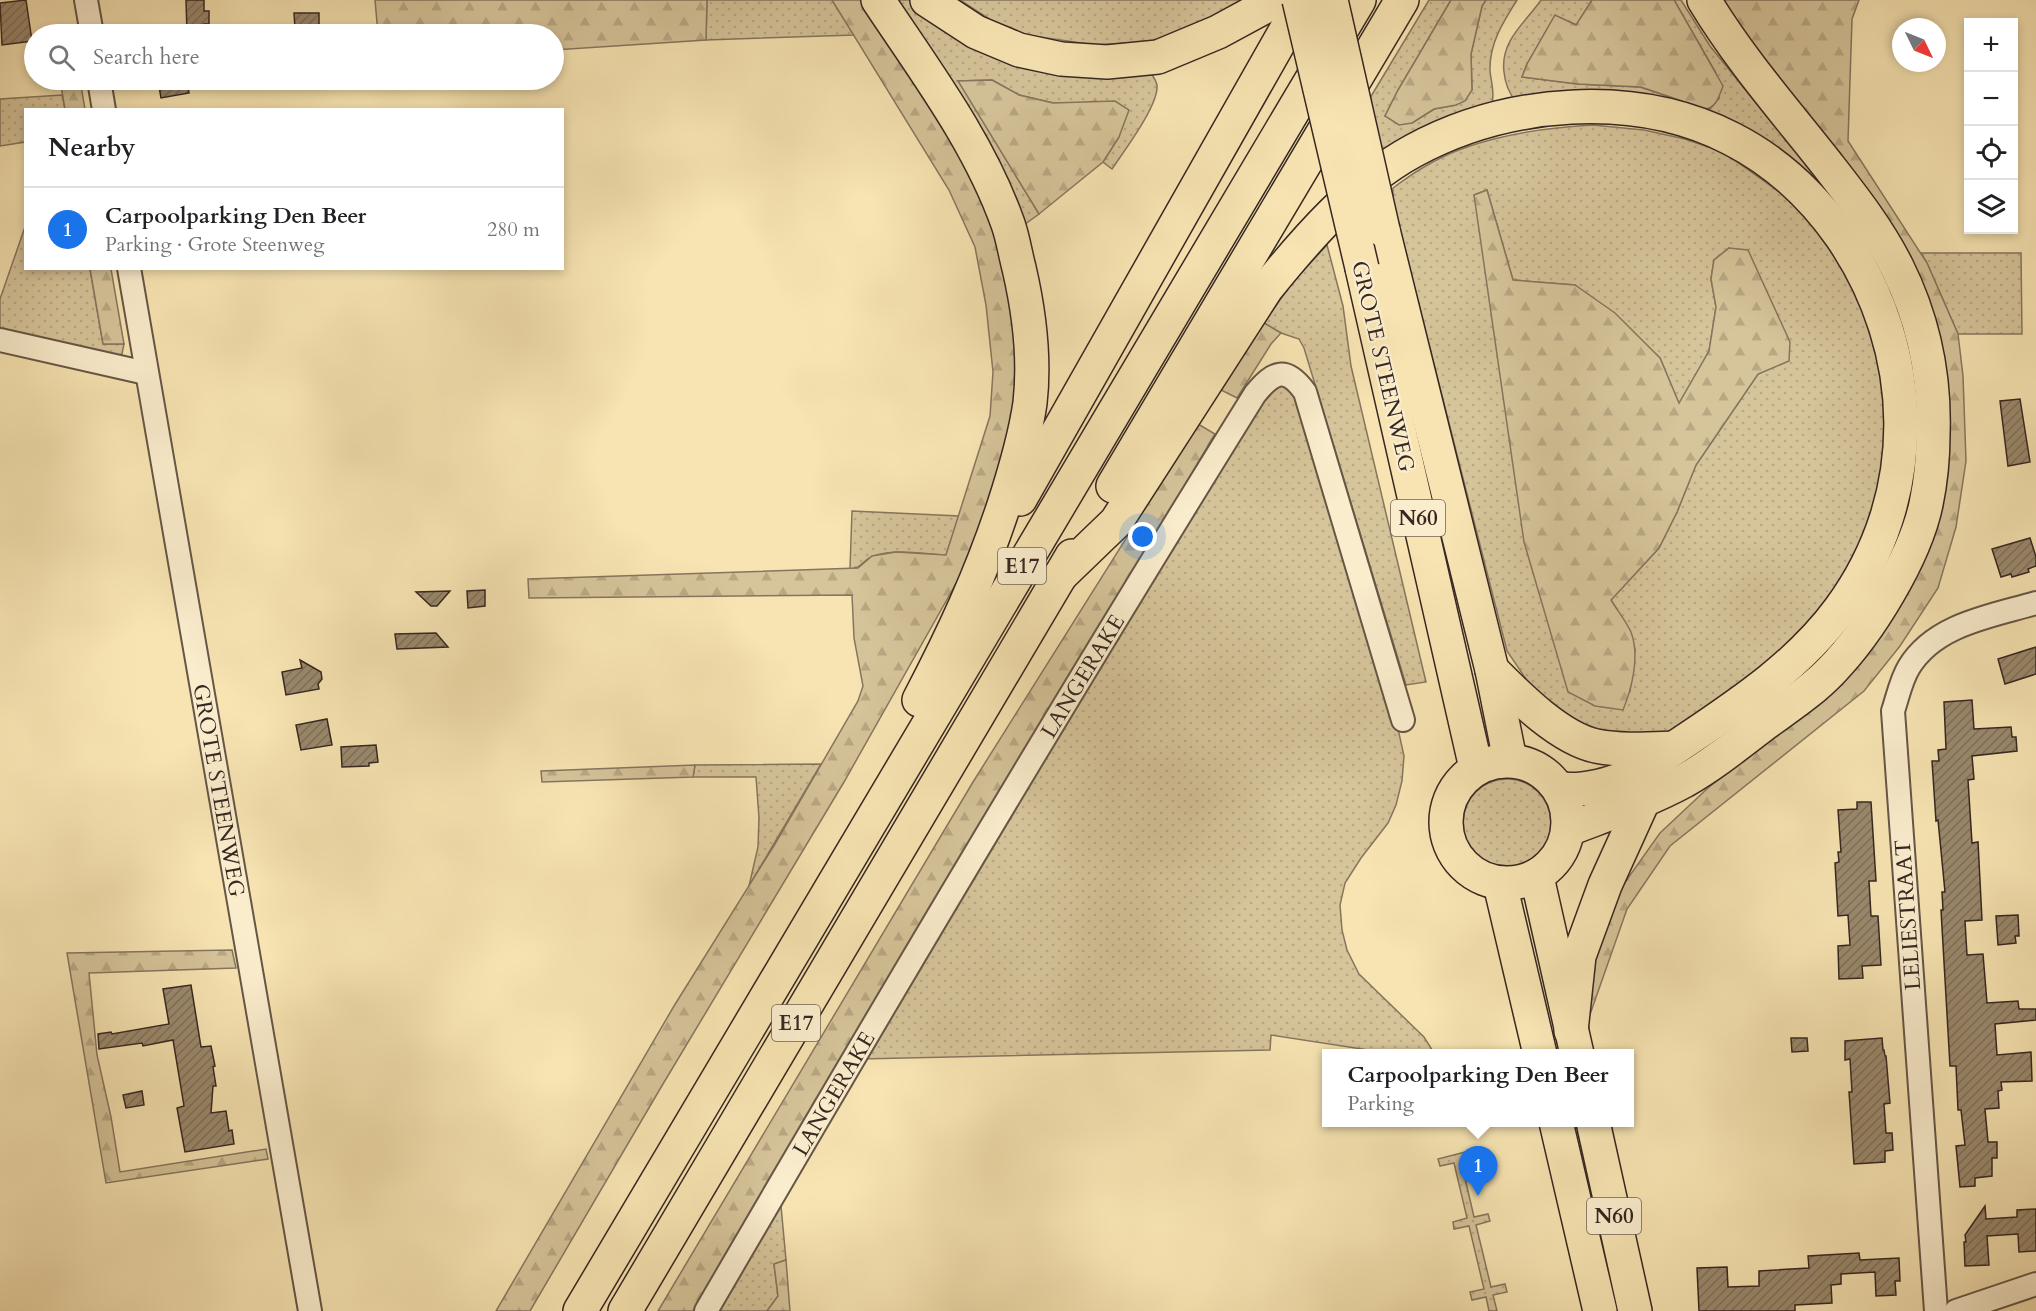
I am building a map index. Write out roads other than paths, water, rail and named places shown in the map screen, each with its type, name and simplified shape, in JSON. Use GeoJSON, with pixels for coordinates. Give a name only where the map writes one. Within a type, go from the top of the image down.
{"type":"FeatureCollection","features":[{"type":"Feature","properties":{"kind":"highway"},"geometry":{"type":"LineString","coordinates":[[686,1132],[825,868],[889,757],[960,620],[987,558],[1019,460],[1030,402],[1031,341],[1022,282],[1009,224],[954,115],[878,0]]}},
{"type":"Feature","properties":{"kind":"highway"},"geometry":{"type":"LineString","coordinates":[[927,0],[976,32],[1019,50],[1061,59],[1107,62],[1158,57],[1218,32],[1277,0]]}},
{"type":"Feature","properties":{"kind":"highway"},"geometry":{"type":"LineString","coordinates":[[987,558],[1301,0]]}},
{"type":"Feature","properties":{"kind":"highway","name":"GROTE STEENWEG"},"geometry":{"type":"LineString","coordinates":[[1301,0],[1476,768]]}},
{"type":"Feature","properties":{"kind":"highway","name":"GROTE STEENWEG"},"geometry":{"type":"LineString","coordinates":[[1331,0],[1383,230],[1492,670],[1510,760]]}},
{"type":"Feature","properties":{"kind":"highway","name":"E17"},"geometry":{"type":"LineString","coordinates":[[580,1311],[1359,0]]}},
{"type":"Feature","properties":{"kind":"highway","name":"E17"},"geometry":{"type":"LineString","coordinates":[[625,1311],[1402,0]]}},
{"type":"Feature","properties":{"kind":"highway"},"geometry":{"type":"LineString","coordinates":[[1569,828],[1681,782],[1716,761],[1822,679],[1852,648],[1895,583],[1926,506],[1932,464],[1934,408],[1931,374],[1913,301],[1897,266],[1866,213],[1760,81],[1704,0]]}},
{"type":"Feature","properties":{"kind":"highway"},"geometry":{"type":"LineString","coordinates":[[1061,575],[1116,522],[1266,289],[1293,255],[1359,190],[1390,166],[1433,141],[1465,129],[1502,117],[1546,109],[1627,109],[1696,124],[1731,138],[1766,159],[1796,182],[1827,216],[1852,252],[1870,284],[1895,358],[1901,396],[1898,468],[1891,504],[1862,574],[1841,608],[1811,644],[1783,670],[1637,774],[1616,782],[1575,791],[1560,789]]}},
{"type":"Feature","properties":{"kind":"highway"},"geometry":{"type":"LineString","coordinates":[[1492,670],[1522,701],[1558,729],[1593,746],[1629,750],[1674,748]]}},
{"type":"Feature","properties":{"kind":"highway"},"geometry":{"type":"LineString","coordinates":[[1510,760],[1530,764],[1547,774],[1560,789],[1568,808],[1569,828],[1559,856],[1537,877],[1500,884],[1476,877],[1457,860],[1446,837],[1445,810],[1456,786],[1476,768],[1510,760]]}},
{"type":"Feature","properties":{"kind":"highway"},"geometry":{"type":"LineString","coordinates":[[1574,1042],[1579,956],[1605,885],[1644,799]]}},
{"type":"Feature","properties":{"kind":"highway"},"geometry":{"type":"LineString","coordinates":[[1537,877],[1574,1042]]}},
{"type":"Feature","properties":{"kind":"highway"},"geometry":{"type":"LineString","coordinates":[[1500,884],[1539,1049]]}},
{"type":"Feature","properties":{"kind":"highway","name":"N60"},"geometry":{"type":"LineString","coordinates":[[1557,1127],[1600,1311]]}},
{"type":"Feature","properties":{"kind":"highway","name":"N60"},"geometry":{"type":"LineString","coordinates":[[1594,1127],[1635,1311]]}},
{"type":"Feature","properties":{"kind":"street"},"geometry":{"type":"LineString","coordinates":[[86,0],[90,24]]}},
{"type":"Feature","properties":{"kind":"street"},"geometry":{"type":"LineString","coordinates":[[101,90],[104,108]]}},
{"type":"Feature","properties":{"kind":"street","name":"GROTE STEENWEG"},"geometry":{"type":"LineString","coordinates":[[129,270],[310,1311]]}},
{"type":"Feature","properties":{"kind":"street"},"geometry":{"type":"LineString","coordinates":[[0,340],[146,373]]}},
{"type":"Feature","properties":{"kind":"street","name":"LANGERAKE"},"geometry":{"type":"LineString","coordinates":[[706,1311],[866,1035],[1126,602],[1255,394],[1266,381],[1278,375],[1286,375],[1296,380],[1305,392],[1403,720]]}},
{"type":"Feature","properties":{"kind":"street","name":"LELIESTRAAT"},"geometry":{"type":"LineString","coordinates":[[1936,1311],[1893,711],[1901,683],[1910,665],[1938,637],[1961,626],[2036,603]]}},
{"type":"Feature","properties":{"kind":"street"},"geometry":{"type":"LineString","coordinates":[[1956,1311],[2036,1284]]}},
{"type":"Feature","properties":{"kind":"place","name":"Carpoolparking Den Beer"},"geometry":{"type":"Point","coordinates":[1478,1196]}}]}
